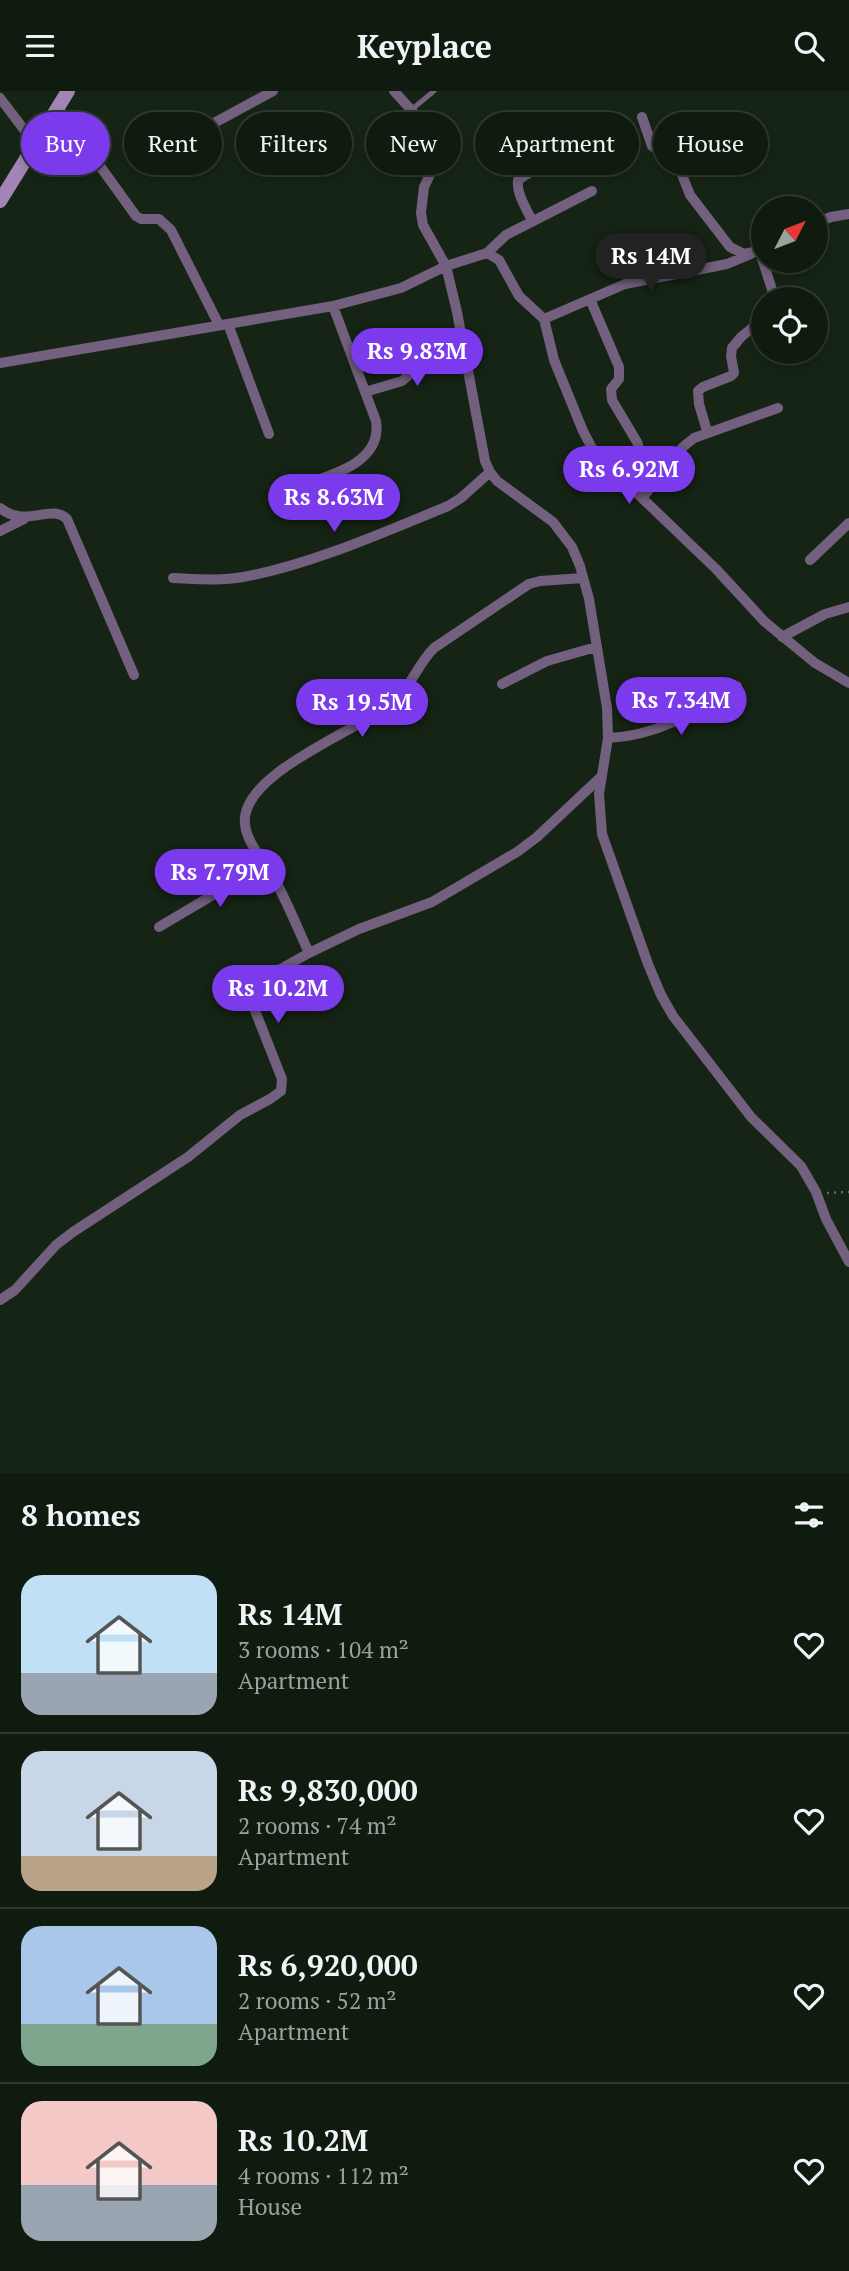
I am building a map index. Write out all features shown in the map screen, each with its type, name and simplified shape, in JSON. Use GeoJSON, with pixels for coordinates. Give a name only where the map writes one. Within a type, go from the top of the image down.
{"type":"FeatureCollection","features":[{"type":"Feature","properties":{"kind":"main road"},"geometry":{"type":"LineString","coordinates":[[55,112],[68,91]]}},
{"type":"Feature","properties":{"kind":"main road"},"geometry":{"type":"LineString","coordinates":[[0,201],[21,167]]}},
{"type":"Feature","properties":{"kind":"street"},"geometry":{"type":"LineString","coordinates":[[222,119],[273,91]]}},
{"type":"Feature","properties":{"kind":"street"},"geometry":{"type":"LineString","coordinates":[[394,91],[433,136],[438,147],[436,162],[424,187],[421,213],[423,225],[451,265],[482,450],[490,473],[507,489],[553,521],[572,547],[583,578],[607,708],[608,738],[599,811],[605,843],[648,964],[673,1016],[751,1117],[801,1166],[849,1262]]}},
{"type":"Feature","properties":{"kind":"street"},"geometry":{"type":"LineString","coordinates":[[0,98],[21,126]]}},
{"type":"Feature","properties":{"kind":"street"},"geometry":{"type":"LineString","coordinates":[[58,108],[132,213],[141,219],[159,219],[171,230],[223,325],[269,434]]}},
{"type":"Feature","properties":{"kind":"street"},"geometry":{"type":"LineString","coordinates":[[642,117],[652,146],[679,167],[690,195],[722,237],[736,251],[751,252]]}},
{"type":"Feature","properties":{"kind":"street"},"geometry":{"type":"LineString","coordinates":[[526,175],[518,180],[517,185],[532,221]]}},
{"type":"Feature","properties":{"kind":"street"},"geometry":{"type":"LineString","coordinates":[[0,363],[333,306],[401,288],[483,254],[506,235],[592,191]]}},
{"type":"Feature","properties":{"kind":"street"},"geometry":{"type":"LineString","coordinates":[[828,218],[849,214]]}},
{"type":"Feature","properties":{"kind":"street"},"geometry":{"type":"LineString","coordinates":[[483,254],[499,260],[519,296],[544,319],[554,360],[589,444],[599,458],[716,569],[782,638],[814,663],[849,683]]}},
{"type":"Feature","properties":{"kind":"street"},"geometry":{"type":"LineString","coordinates":[[544,319],[644,279],[727,264],[751,255]]}},
{"type":"Feature","properties":{"kind":"street"},"geometry":{"type":"LineString","coordinates":[[590,299],[620,367],[619,379],[611,389],[611,400],[637,442],[644,464],[658,479]]}},
{"type":"Feature","properties":{"kind":"street"},"geometry":{"type":"LineString","coordinates":[[296,487],[346,468],[372,449],[377,431],[333,306]]}},
{"type":"Feature","properties":{"kind":"street"},"geometry":{"type":"LineString","coordinates":[[707,432],[698,391],[731,376],[734,369],[731,356],[735,342],[751,329]]}},
{"type":"Feature","properties":{"kind":"street"},"geometry":{"type":"LineString","coordinates":[[365,392],[402,381],[422,363],[466,359]]}},
{"type":"Feature","properties":{"kind":"street"},"geometry":{"type":"LineString","coordinates":[[642,498],[694,437],[778,408]]}},
{"type":"Feature","properties":{"kind":"street"},"geometry":{"type":"LineString","coordinates":[[173,578],[216,580],[243,577],[307,560],[448,506],[490,473]]}},
{"type":"Feature","properties":{"kind":"street"},"geometry":{"type":"LineString","coordinates":[[0,508],[9,515],[25,518]]}},
{"type":"Feature","properties":{"kind":"street"},"geometry":{"type":"LineString","coordinates":[[0,531],[25,518],[60,513],[67,519],[134,675]]}},
{"type":"Feature","properties":{"kind":"street"},"geometry":{"type":"LineString","coordinates":[[810,560],[849,523]]}},
{"type":"Feature","properties":{"kind":"street"},"geometry":{"type":"LineString","coordinates":[[309,953],[277,883],[245,826],[246,808],[262,787],[319,745],[391,704],[410,685],[426,655],[434,647],[493,610],[519,589],[540,581],[583,578]]}},
{"type":"Feature","properties":{"kind":"street"},"geometry":{"type":"LineString","coordinates":[[782,638],[825,614],[849,607]]}},
{"type":"Feature","properties":{"kind":"street"},"geometry":{"type":"LineString","coordinates":[[502,684],[547,661],[596,647]]}},
{"type":"Feature","properties":{"kind":"street"},"geometry":{"type":"LineString","coordinates":[[608,738],[643,734],[672,724],[737,686]]}},
{"type":"Feature","properties":{"kind":"street"},"geometry":{"type":"LineString","coordinates":[[0,1300],[15,1290],[56,1245],[73,1232],[188,1157],[240,1115],[281,1091],[282,1079],[252,1003],[251,994],[259,981],[359,929],[432,902],[517,852],[602,776]]}},
{"type":"Feature","properties":{"kind":"street"},"geometry":{"type":"LineString","coordinates":[[159,927],[265,865]]}},
{"type":"Feature","properties":{"kind":"lane"},"geometry":{"type":"LineString","coordinates":[[411,110],[434,91]]}},
{"type":"Feature","properties":{"kind":"path"},"geometry":{"type":"LineString","coordinates":[[816,1192],[849,1192]]}}]}
